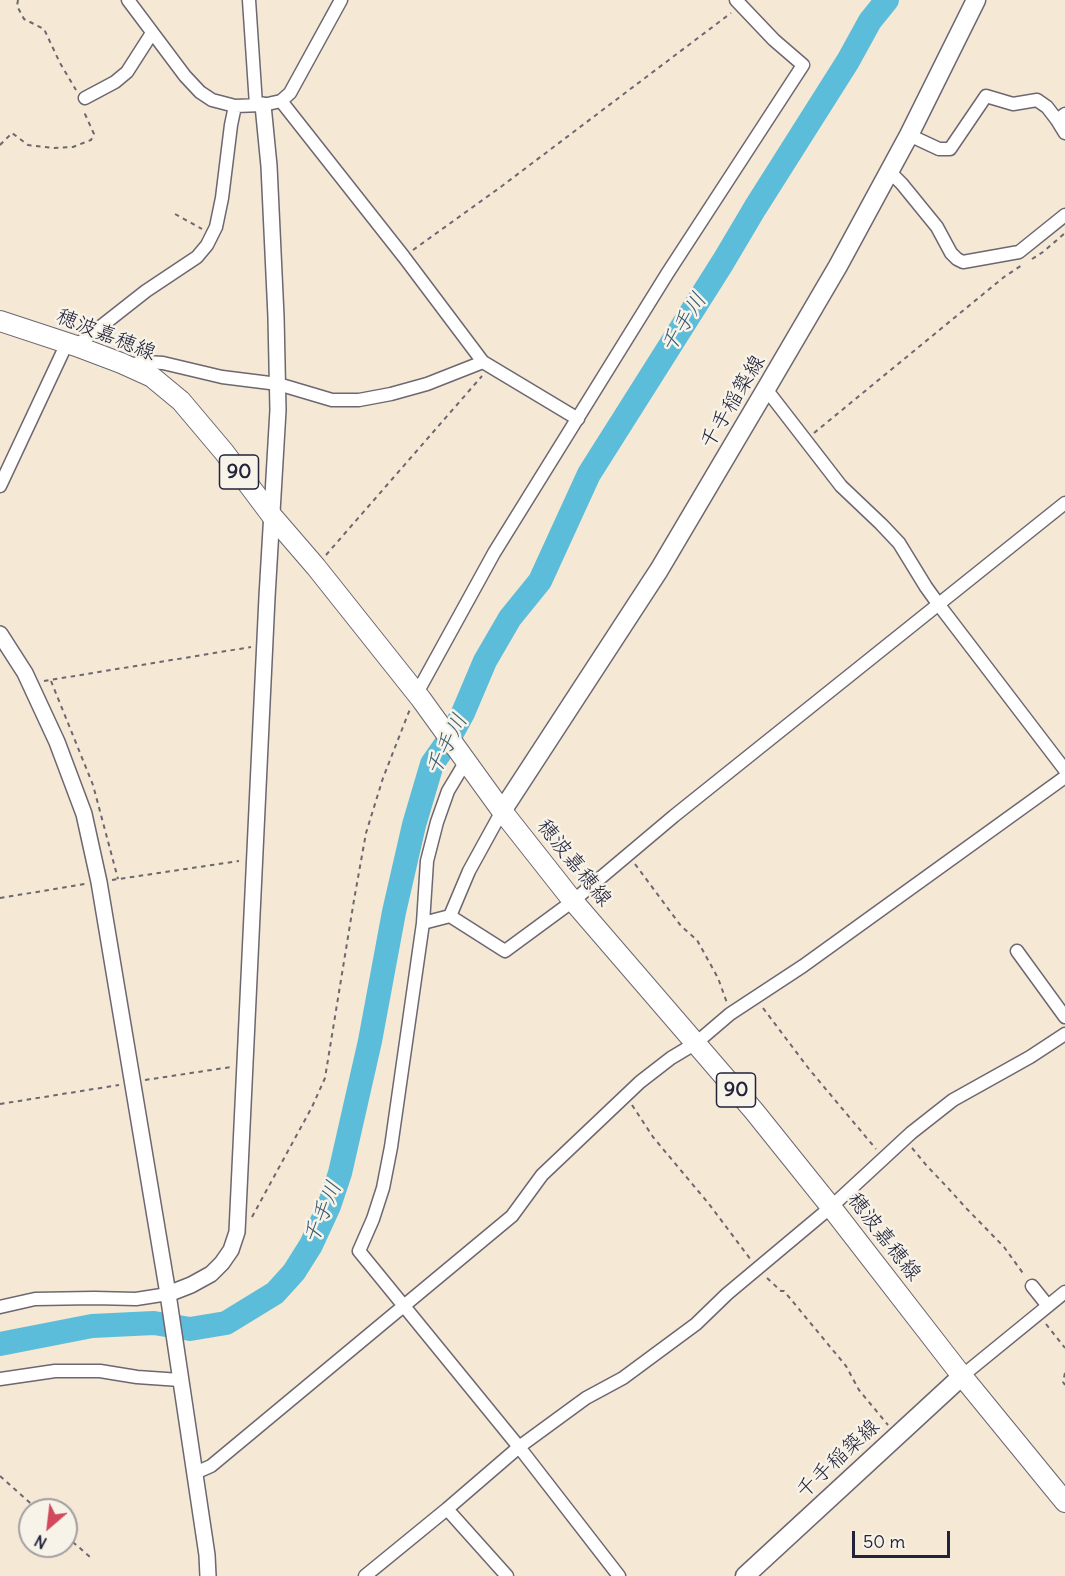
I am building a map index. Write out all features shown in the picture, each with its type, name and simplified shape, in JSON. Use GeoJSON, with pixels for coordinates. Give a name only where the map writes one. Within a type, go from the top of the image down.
{"type":"FeatureCollection","features":[{"type":"Feature","properties":{"kind":"main road","name":"千手稲築線"},"geometry":{"type":"LineString","coordinates":[[502,811],[659,570],[838,266],[890,172],[976,0]]}},
{"type":"Feature","properties":{"kind":"main road","name":"穂波嘉穂線"},"geometry":{"type":"LineString","coordinates":[[0,321],[72,344],[152,377],[181,401],[419,696],[502,811],[573,901],[754,1111],[962,1376],[1065,1502]]}},
{"type":"Feature","properties":{"kind":"main road","name":"千手稲築線"},"geometry":{"type":"LineString","coordinates":[[745,1576],[962,1376]]}},
{"type":"Feature","properties":{"kind":"street"},"geometry":{"type":"LineString","coordinates":[[128,0],[200,92],[212,100],[236,106],[281,101],[290,93],[341,0]]}},
{"type":"Feature","properties":{"kind":"street"},"geometry":{"type":"LineString","coordinates":[[0,1307],[35,1299],[136,1299],[168,1294],[211,1274],[231,1250],[237,1232],[278,410],[268,165],[249,0]]}},
{"type":"Feature","properties":{"kind":"street"},"geometry":{"type":"LineString","coordinates":[[419,696],[494,553],[667,274],[803,65],[774,40],[739,3]]}},
{"type":"Feature","properties":{"kind":"street"},"geometry":{"type":"LineString","coordinates":[[85,98],[116,82],[127,72],[153,33]]}},
{"type":"Feature","properties":{"kind":"street"},"geometry":{"type":"LineString","coordinates":[[909,135],[939,149],[950,149],[986,96],[1013,104],[1037,100],[1061,117],[1065,133]]}},
{"type":"Feature","properties":{"kind":"street"},"geometry":{"type":"LineString","coordinates":[[281,101],[486,365],[578,419]]}},
{"type":"Feature","properties":{"kind":"street"},"geometry":{"type":"LineString","coordinates":[[0,486],[72,344],[196,257],[207,245],[216,227],[231,125],[236,106]]}},
{"type":"Feature","properties":{"kind":"street"},"geometry":{"type":"LineString","coordinates":[[890,172],[938,227],[951,253],[963,262],[1019,252],[1065,215]]}},
{"type":"Feature","properties":{"kind":"street"},"geometry":{"type":"LineString","coordinates":[[127,366],[145,362],[163,363],[222,376],[278,384],[332,400],[358,400],[391,394],[486,365]]}},
{"type":"Feature","properties":{"kind":"street"},"geometry":{"type":"LineString","coordinates":[[766,389],[841,486],[899,543],[939,605],[1065,770]]}},
{"type":"Feature","properties":{"kind":"street"},"geometry":{"type":"LineString","coordinates":[[423,923],[450,916],[505,951],[573,901],[674,816],[1065,503]]}},
{"type":"Feature","properties":{"kind":"street"},"geometry":{"type":"LineString","coordinates":[[0,634],[29,683],[57,742],[84,814],[99,882],[168,1294],[207,1555],[208,1576]]}},
{"type":"Feature","properties":{"kind":"street"},"geometry":{"type":"LineString","coordinates":[[464,758],[436,822],[427,861],[423,923],[391,1147],[383,1188],[359,1251],[519,1448],[619,1576]]}},
{"type":"Feature","properties":{"kind":"street"},"geometry":{"type":"LineString","coordinates":[[195,1473],[211,1466],[512,1216],[542,1175],[626,1095],[670,1058],[696,1043],[730,1014],[803,966],[1065,777]]}},
{"type":"Feature","properties":{"kind":"street"},"geometry":{"type":"LineString","coordinates":[[450,916],[469,871],[502,811]]}},
{"type":"Feature","properties":{"kind":"street"},"geometry":{"type":"LineString","coordinates":[[1017,951],[1065,1017]]}},
{"type":"Feature","properties":{"kind":"street"},"geometry":{"type":"LineString","coordinates":[[365,1576],[519,1448],[586,1398],[623,1378],[696,1324],[727,1294],[831,1207],[905,1138],[953,1100],[1030,1058],[1065,1034]]}},
{"type":"Feature","properties":{"kind":"street"},"geometry":{"type":"LineString","coordinates":[[1032,1286],[1043,1310]]}},
{"type":"Feature","properties":{"kind":"street"},"geometry":{"type":"LineString","coordinates":[[962,1376],[1065,1292]]}},
{"type":"Feature","properties":{"kind":"street"},"geometry":{"type":"LineString","coordinates":[[0,1379],[55,1371],[100,1371],[136,1377],[180,1376]]}},
{"type":"Feature","properties":{"kind":"street"},"geometry":{"type":"LineString","coordinates":[[447,1509],[507,1576]]}},
{"type":"Feature","properties":{"kind":"path"},"geometry":{"type":"LineString","coordinates":[[0,145],[12,133],[28,145],[54,148],[73,147],[91,140],[94,134],[85,114],[85,98],[77,93],[44,29],[24,19],[17,6],[18,0]]}},
{"type":"Feature","properties":{"kind":"path"},"geometry":{"type":"LineString","coordinates":[[404,257],[511,179],[739,3]]}},
{"type":"Feature","properties":{"kind":"path"},"geometry":{"type":"LineString","coordinates":[[175,214],[213,234]]}},
{"type":"Feature","properties":{"kind":"path"},"geometry":{"type":"LineString","coordinates":[[1033,258],[1065,233]]}},
{"type":"Feature","properties":{"kind":"path"},"geometry":{"type":"LineString","coordinates":[[805,440],[1004,277],[1023,264]]}},
{"type":"Feature","properties":{"kind":"path"},"geometry":{"type":"LineString","coordinates":[[316,567],[486,365]]}},
{"type":"Feature","properties":{"kind":"path"},"geometry":{"type":"LineString","coordinates":[[29,683],[265,645]]}},
{"type":"Feature","properties":{"kind":"path"},"geometry":{"type":"LineString","coordinates":[[51,681],[93,785],[118,879]]}},
{"type":"Feature","properties":{"kind":"path"},"geometry":{"type":"LineString","coordinates":[[234,1240],[254,1215],[312,1107],[325,1078],[366,833],[383,778],[419,696]]}},
{"type":"Feature","properties":{"kind":"path"},"geometry":{"type":"LineString","coordinates":[[628,855],[681,926],[697,940],[718,978],[730,1014]]}},
{"type":"Feature","properties":{"kind":"path"},"geometry":{"type":"LineString","coordinates":[[0,898],[254,858]]}},
{"type":"Feature","properties":{"kind":"path"},"geometry":{"type":"LineString","coordinates":[[755,997],[809,1070],[842,1106],[883,1158]]}},
{"type":"Feature","properties":{"kind":"path"},"geometry":{"type":"LineString","coordinates":[[0,1104],[245,1064]]}},
{"type":"Feature","properties":{"kind":"path"},"geometry":{"type":"LineString","coordinates":[[626,1095],[653,1137],[709,1204],[757,1269],[784,1291],[846,1366],[859,1390],[898,1435]]}},
{"type":"Feature","properties":{"kind":"path"},"geometry":{"type":"LineString","coordinates":[[905,1138],[927,1166],[1004,1247],[1032,1286]]}},
{"type":"Feature","properties":{"kind":"path"},"geometry":{"type":"LineString","coordinates":[[1043,1310],[1065,1348]]}},
{"type":"Feature","properties":{"kind":"path"},"geometry":{"type":"LineString","coordinates":[[1065,1373],[1063,1382],[1065,1386]]}},
{"type":"Feature","properties":{"kind":"path"},"geometry":{"type":"LineString","coordinates":[[0,1476],[25,1498]]}},
{"type":"Feature","properties":{"kind":"path"},"geometry":{"type":"LineString","coordinates":[[78,1546],[90,1557]]}},
{"type":"Feature","properties":{"kind":"waterway","name":"千手川"},"geometry":{"type":"LineString","coordinates":[[0,1344],[92,1326],[154,1323],[190,1329],[226,1323],[275,1293],[294,1272],[311,1245],[329,1206],[340,1173],[370,1041],[394,912],[414,825],[432,764],[463,713],[485,661],[510,618],[540,581],[589,474],[848,61],[870,21],[887,0]]}}]}
